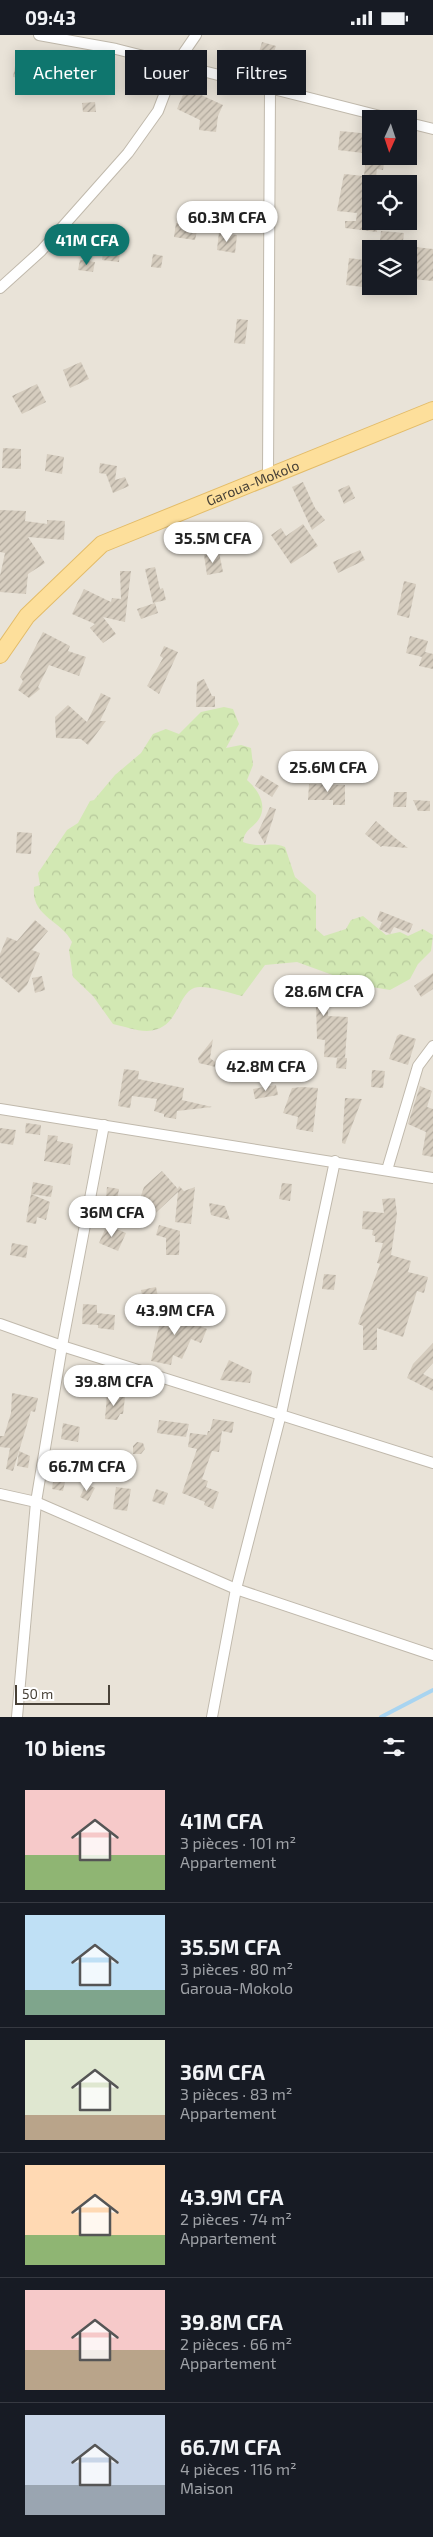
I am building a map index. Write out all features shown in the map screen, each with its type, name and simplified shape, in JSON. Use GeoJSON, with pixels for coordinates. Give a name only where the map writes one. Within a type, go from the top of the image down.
{"type":"FeatureCollection","features":[{"type":"Feature","properties":{"kind":"main road","name":"Garoua-Mokolo"},"geometry":{"type":"LineString","coordinates":[[0,655],[27,616],[102,544],[268,475],[433,410]]}},
{"type":"Feature","properties":{"kind":"street"},"geometry":{"type":"LineString","coordinates":[[39,35],[125,51]]}},
{"type":"Feature","properties":{"kind":"street"},"geometry":{"type":"LineString","coordinates":[[186,50],[196,35]]}},
{"type":"Feature","properties":{"kind":"street"},"geometry":{"type":"LineString","coordinates":[[0,288],[41,251],[128,153],[158,111],[164,95]]}},
{"type":"Feature","properties":{"kind":"street"},"geometry":{"type":"LineString","coordinates":[[268,475],[270,95]]}},
{"type":"Feature","properties":{"kind":"street"},"geometry":{"type":"LineString","coordinates":[[300,95],[362,111]]}},
{"type":"Feature","properties":{"kind":"street"},"geometry":{"type":"LineString","coordinates":[[418,125],[433,129]]}},
{"type":"Feature","properties":{"kind":"street"},"geometry":{"type":"LineString","coordinates":[[387,1171],[418,1066],[433,1045]]}},
{"type":"Feature","properties":{"kind":"street"},"geometry":{"type":"LineString","coordinates":[[0,1109],[433,1178]]}},
{"type":"Feature","properties":{"kind":"street"},"geometry":{"type":"LineString","coordinates":[[17,1717],[36,1502],[62,1346],[104,1125]]}},
{"type":"Feature","properties":{"kind":"street"},"geometry":{"type":"LineString","coordinates":[[212,1717],[236,1589],[281,1414],[335,1161]]}},
{"type":"Feature","properties":{"kind":"street"},"geometry":{"type":"LineString","coordinates":[[0,1324],[62,1346],[433,1463]]}},
{"type":"Feature","properties":{"kind":"street"},"geometry":{"type":"LineString","coordinates":[[0,1494],[36,1502],[236,1589],[433,1655]]}},
{"type":"Feature","properties":{"kind":"shaded area"},"geometry":{"type":"Polygon","coordinates":[[[0,35],[433,35],[433,1717],[0,1717],[0,35]]]}},
{"type":"Feature","properties":{"kind":"green space"},"geometry":{"type":"Polygon","coordinates":[[[224,707],[233,709],[239,724],[226,748],[241,745],[251,748],[253,765],[247,780],[258,792],[262,802],[259,819],[247,832],[243,842],[255,845],[280,845],[285,847],[295,877],[316,895],[316,929],[324,936],[346,929],[351,920],[363,916],[386,935],[400,932],[408,936],[423,929],[433,935],[431,951],[418,964],[410,979],[390,990],[360,985],[297,962],[265,965],[242,996],[210,988],[200,987],[192,989],[182,1001],[173,1017],[167,1024],[158,1029],[143,1031],[113,1024],[93,996],[73,977],[69,950],[72,942],[61,928],[42,912],[37,905],[34,897],[34,887],[40,885],[38,873],[67,830],[78,823],[90,801],[94,800],[115,775],[141,753],[153,734],[166,729],[179,734],[201,712],[224,707]]]}},
{"type":"Feature","properties":{"kind":"building"},"geometry":{"type":"Polygon","coordinates":[[[262,42],[276,46],[275,50],[260,50],[262,42]]]}},
{"type":"Feature","properties":{"kind":"building"},"geometry":{"type":"Polygon","coordinates":[[[183,95],[201,95],[223,105],[218,116],[216,132],[199,130],[200,120],[177,109],[183,95]]]}},
{"type":"Feature","properties":{"kind":"building"},"geometry":{"type":"Polygon","coordinates":[[[95,102],[96,112],[83,112],[82,103],[95,102]]]}},
{"type":"Feature","properties":{"kind":"building"},"geometry":{"type":"Polygon","coordinates":[[[340,131],[362,133],[362,153],[338,150],[340,131]]]}},
{"type":"Feature","properties":{"kind":"building"},"geometry":{"type":"Polygon","coordinates":[[[365,165],[384,165],[383,170],[377,169],[376,175],[364,175],[365,165]]]}},
{"type":"Feature","properties":{"kind":"building"},"geometry":{"type":"Polygon","coordinates":[[[344,174],[362,176],[362,230],[377,230],[377,232],[345,228],[345,221],[356,221],[357,213],[337,211],[344,174]]]}},
{"type":"Feature","properties":{"kind":"building"},"geometry":{"type":"Polygon","coordinates":[[[176,223],[198,226],[195,240],[174,237],[176,223]]]}},
{"type":"Feature","properties":{"kind":"building"},"geometry":{"type":"Polygon","coordinates":[[[381,231],[404,233],[403,240],[380,240],[381,231]]]}},
{"type":"Feature","properties":{"kind":"building"},"geometry":{"type":"Polygon","coordinates":[[[219,232],[237,235],[235,253],[217,250],[219,232]]]}},
{"type":"Feature","properties":{"kind":"building"},"geometry":{"type":"Polygon","coordinates":[[[417,247],[433,249],[433,281],[417,279],[417,247]]]}},
{"type":"Feature","properties":{"kind":"building"},"geometry":{"type":"Polygon","coordinates":[[[104,248],[120,251],[119,262],[102,260],[104,248]]]}},
{"type":"Feature","properties":{"kind":"building"},"geometry":{"type":"Polygon","coordinates":[[[153,254],[163,256],[161,268],[151,267],[153,254]]]}},
{"type":"Feature","properties":{"kind":"building"},"geometry":{"type":"Polygon","coordinates":[[[349,258],[362,260],[362,287],[346,285],[349,258]]]}},
{"type":"Feature","properties":{"kind":"building"},"geometry":{"type":"Polygon","coordinates":[[[80,260],[95,262],[93,272],[78,270],[80,260]]]}},
{"type":"Feature","properties":{"kind":"building"},"geometry":{"type":"Polygon","coordinates":[[[237,319],[248,320],[245,344],[234,343],[237,319]]]}},
{"type":"Feature","properties":{"kind":"building"},"geometry":{"type":"Polygon","coordinates":[[[81,362],[89,379],[70,388],[63,370],[81,362]]]}},
{"type":"Feature","properties":{"kind":"building"},"geometry":{"type":"Polygon","coordinates":[[[37,384],[46,402],[22,414],[12,396],[37,384]]]}},
{"type":"Feature","properties":{"kind":"building"},"geometry":{"type":"Polygon","coordinates":[[[3,448],[21,449],[21,469],[2,468],[3,448]]]}},
{"type":"Feature","properties":{"kind":"building"},"geometry":{"type":"Polygon","coordinates":[[[47,454],[64,457],[62,474],[45,471],[47,454]]]}},
{"type":"Feature","properties":{"kind":"building"},"geometry":{"type":"Polygon","coordinates":[[[100,463],[117,466],[115,480],[125,477],[129,486],[113,493],[106,474],[99,473],[100,463]]]}},
{"type":"Feature","properties":{"kind":"building"},"geometry":{"type":"Polygon","coordinates":[[[303,482],[315,508],[325,520],[312,530],[292,487],[303,482]]]}},
{"type":"Feature","properties":{"kind":"building"},"geometry":{"type":"Polygon","coordinates":[[[349,485],[355,498],[344,504],[338,490],[349,485]]]}},
{"type":"Feature","properties":{"kind":"building"},"geometry":{"type":"Polygon","coordinates":[[[0,510],[26,511],[25,521],[47,524],[47,520],[65,521],[64,540],[28,537],[45,563],[28,574],[26,594],[0,592],[0,576],[5,553],[0,552],[0,510]]]}},
{"type":"Feature","properties":{"kind":"building"},"geometry":{"type":"Polygon","coordinates":[[[303,524],[318,546],[291,564],[271,535],[281,528],[286,536],[303,524]]]}},
{"type":"Feature","properties":{"kind":"building"},"geometry":{"type":"Polygon","coordinates":[[[360,550],[365,560],[338,573],[333,562],[360,550]]]}},
{"type":"Feature","properties":{"kind":"building"},"geometry":{"type":"Polygon","coordinates":[[[219,552],[223,572],[207,575],[204,555],[219,552]]]}},
{"type":"Feature","properties":{"kind":"building"},"geometry":{"type":"Polygon","coordinates":[[[155,567],[160,589],[163,588],[166,600],[153,603],[145,569],[155,567]]]}},
{"type":"Feature","properties":{"kind":"building"},"geometry":{"type":"Polygon","coordinates":[[[120,571],[131,571],[125,622],[103,617],[116,634],[103,643],[90,628],[95,624],[72,614],[84,589],[111,602],[112,598],[121,599],[120,571]]]}},
{"type":"Feature","properties":{"kind":"building"},"geometry":{"type":"Polygon","coordinates":[[[404,581],[416,584],[409,618],[397,615],[404,581]]]}},
{"type":"Feature","properties":{"kind":"building"},"geometry":{"type":"Polygon","coordinates":[[[155,603],[158,613],[141,619],[137,609],[155,603]]]}},
{"type":"Feature","properties":{"kind":"building"},"geometry":{"type":"Polygon","coordinates":[[[43,632],[70,646],[68,651],[86,657],[79,676],[49,665],[38,687],[40,689],[29,698],[18,690],[23,681],[20,677],[43,632]]]}},
{"type":"Feature","properties":{"kind":"building"},"geometry":{"type":"Polygon","coordinates":[[[410,636],[428,641],[425,652],[433,654],[433,669],[419,666],[422,657],[406,653],[410,636]]]}},
{"type":"Feature","properties":{"kind":"building"},"geometry":{"type":"Polygon","coordinates":[[[164,646],[178,652],[159,694],[147,686],[163,658],[160,656],[164,646]]]}},
{"type":"Feature","properties":{"kind":"building"},"geometry":{"type":"Polygon","coordinates":[[[204,679],[212,696],[215,696],[215,707],[196,707],[197,682],[204,679]]]}},
{"type":"Feature","properties":{"kind":"building"},"geometry":{"type":"Polygon","coordinates":[[[101,693],[111,698],[100,721],[106,721],[88,745],[81,739],[56,738],[55,717],[68,705],[87,722],[101,693]]]}},
{"type":"Feature","properties":{"kind":"building"},"geometry":{"type":"Polygon","coordinates":[[[261,775],[279,786],[272,797],[255,786],[261,775]]]}},
{"type":"Feature","properties":{"kind":"building"},"geometry":{"type":"Polygon","coordinates":[[[309,784],[345,785],[345,805],[333,805],[333,800],[308,800],[309,784]]]}},
{"type":"Feature","properties":{"kind":"building"},"geometry":{"type":"Polygon","coordinates":[[[394,792],[407,792],[406,807],[393,807],[394,792]]]}},
{"type":"Feature","properties":{"kind":"building"},"geometry":{"type":"Polygon","coordinates":[[[413,800],[430,801],[430,811],[418,811],[413,800]]]}},
{"type":"Feature","properties":{"kind":"building"},"geometry":{"type":"Polygon","coordinates":[[[270,807],[276,809],[265,844],[258,832],[270,807]]]}},
{"type":"Feature","properties":{"kind":"building"},"geometry":{"type":"Polygon","coordinates":[[[376,821],[408,848],[381,847],[365,834],[376,821]]]}},
{"type":"Feature","properties":{"kind":"building"},"geometry":{"type":"Polygon","coordinates":[[[17,832],[32,833],[31,854],[16,853],[17,832]]]}},
{"type":"Feature","properties":{"kind":"building"},"geometry":{"type":"Polygon","coordinates":[[[380,911],[413,924],[409,933],[394,927],[390,934],[379,929],[382,922],[377,920],[380,911]]]}},
{"type":"Feature","properties":{"kind":"building"},"geometry":{"type":"Polygon","coordinates":[[[35,920],[48,931],[32,950],[40,953],[27,985],[19,993],[0,977],[0,954],[7,937],[17,941],[35,920]]]}},
{"type":"Feature","properties":{"kind":"building"},"geometry":{"type":"Polygon","coordinates":[[[433,973],[433,989],[421,997],[414,986],[433,973]]]}},
{"type":"Feature","properties":{"kind":"building"},"geometry":{"type":"Polygon","coordinates":[[[42,976],[45,990],[35,993],[32,978],[42,976]]]}},
{"type":"Feature","properties":{"kind":"building"},"geometry":{"type":"Polygon","coordinates":[[[288,976],[319,989],[324,978],[333,981],[328,994],[328,1016],[348,1017],[345,1058],[324,1057],[325,1040],[317,1039],[316,1001],[283,989],[288,976]]]}},
{"type":"Feature","properties":{"kind":"building"},"geometry":{"type":"Polygon","coordinates":[[[400,1034],[416,1039],[408,1065],[389,1059],[397,1036],[400,1034]]]}},
{"type":"Feature","properties":{"kind":"building"},"geometry":{"type":"Polygon","coordinates":[[[213,1039],[210,1058],[224,1069],[199,1063],[198,1058],[213,1039]]]}},
{"type":"Feature","properties":{"kind":"building"},"geometry":{"type":"Polygon","coordinates":[[[337,1058],[347,1058],[346,1069],[336,1068],[337,1058]]]}},
{"type":"Feature","properties":{"kind":"building"},"geometry":{"type":"Polygon","coordinates":[[[124,1069],[139,1071],[138,1079],[184,1088],[182,1100],[212,1107],[177,1111],[176,1119],[164,1117],[164,1114],[154,1111],[157,1099],[132,1096],[130,1108],[118,1106],[124,1069]]]}},
{"type":"Feature","properties":{"kind":"building"},"geometry":{"type":"Polygon","coordinates":[[[372,1070],[385,1071],[383,1088],[371,1087],[372,1070]]]}},
{"type":"Feature","properties":{"kind":"building"},"geometry":{"type":"Polygon","coordinates":[[[276,1085],[278,1095],[255,1099],[253,1089],[276,1085]]]}},
{"type":"Feature","properties":{"kind":"building"},"geometry":{"type":"Polygon","coordinates":[[[420,1086],[432,1091],[427,1107],[433,1109],[433,1157],[422,1155],[426,1132],[408,1124],[420,1086]]]}},
{"type":"Feature","properties":{"kind":"building"},"geometry":{"type":"Polygon","coordinates":[[[292,1088],[318,1088],[313,1132],[296,1129],[298,1117],[283,1113],[292,1088]]]}},
{"type":"Feature","properties":{"kind":"building"},"geometry":{"type":"Polygon","coordinates":[[[345,1098],[362,1099],[345,1144],[342,1143],[345,1098]]]}},
{"type":"Feature","properties":{"kind":"building"},"geometry":{"type":"Polygon","coordinates":[[[26,1123],[41,1125],[40,1135],[25,1133],[26,1123]]]}},
{"type":"Feature","properties":{"kind":"building"},"geometry":{"type":"Polygon","coordinates":[[[0,1128],[16,1130],[13,1145],[0,1143],[0,1128]]]}},
{"type":"Feature","properties":{"kind":"building"},"geometry":{"type":"Polygon","coordinates":[[[48,1135],[58,1136],[57,1141],[73,1144],[70,1165],[44,1161],[48,1135]]]}},
{"type":"Feature","properties":{"kind":"building"},"geometry":{"type":"Polygon","coordinates":[[[162,1171],[178,1189],[179,1186],[184,1191],[195,1187],[191,1224],[175,1222],[178,1192],[145,1223],[133,1219],[144,1187],[162,1171]]]}},
{"type":"Feature","properties":{"kind":"building"},"geometry":{"type":"Polygon","coordinates":[[[33,1182],[53,1186],[51,1197],[31,1194],[33,1182]]]}},
{"type":"Feature","properties":{"kind":"building"},"geometry":{"type":"Polygon","coordinates":[[[282,1183],[292,1184],[290,1201],[279,1199],[282,1183]]]}},
{"type":"Feature","properties":{"kind":"building"},"geometry":{"type":"Polygon","coordinates":[[[107,1187],[119,1189],[117,1200],[106,1198],[107,1187]]]}},
{"type":"Feature","properties":{"kind":"building"},"geometry":{"type":"Polygon","coordinates":[[[31,1194],[50,1202],[46,1220],[37,1217],[36,1224],[26,1222],[31,1194]]]}},
{"type":"Feature","properties":{"kind":"building"},"geometry":{"type":"Polygon","coordinates":[[[395,1198],[397,1214],[391,1255],[411,1261],[408,1272],[428,1277],[424,1293],[417,1291],[403,1337],[377,1328],[377,1350],[363,1350],[363,1326],[358,1324],[380,1264],[377,1263],[383,1243],[375,1242],[375,1236],[372,1235],[373,1230],[362,1229],[363,1211],[384,1213],[382,1199],[395,1198]]]}},
{"type":"Feature","properties":{"kind":"building"},"geometry":{"type":"Polygon","coordinates":[[[209,1203],[225,1206],[230,1220],[211,1215],[209,1203]]]}},
{"type":"Feature","properties":{"kind":"building"},"geometry":{"type":"Polygon","coordinates":[[[107,1225],[126,1233],[118,1251],[99,1243],[107,1225]]]}},
{"type":"Feature","properties":{"kind":"building"},"geometry":{"type":"Polygon","coordinates":[[[159,1225],[180,1231],[179,1255],[166,1255],[166,1238],[156,1235],[159,1225]]]}},
{"type":"Feature","properties":{"kind":"building"},"geometry":{"type":"Polygon","coordinates":[[[12,1243],[28,1246],[26,1258],[10,1255],[12,1243]]]}},
{"type":"Feature","properties":{"kind":"building"},"geometry":{"type":"Polygon","coordinates":[[[324,1274],[336,1275],[334,1290],[322,1289],[324,1274]]]}},
{"type":"Feature","properties":{"kind":"building"},"geometry":{"type":"Polygon","coordinates":[[[156,1287],[158,1297],[143,1300],[141,1290],[156,1287]]]}},
{"type":"Feature","properties":{"kind":"building"},"geometry":{"type":"Polygon","coordinates":[[[83,1304],[97,1305],[97,1313],[115,1315],[114,1330],[98,1328],[98,1325],[82,1324],[83,1304]]]}},
{"type":"Feature","properties":{"kind":"building"},"geometry":{"type":"Polygon","coordinates":[[[167,1305],[183,1309],[181,1318],[207,1329],[201,1343],[191,1339],[182,1359],[173,1355],[171,1365],[151,1361],[162,1313],[167,1305]]]}},
{"type":"Feature","properties":{"kind":"building"},"geometry":{"type":"Polygon","coordinates":[[[433,1343],[433,1363],[423,1374],[433,1379],[433,1391],[407,1378],[413,1364],[433,1343]]]}},
{"type":"Feature","properties":{"kind":"building"},"geometry":{"type":"Polygon","coordinates":[[[229,1360],[252,1371],[250,1383],[220,1380],[229,1360]]]}},
{"type":"Feature","properties":{"kind":"building"},"geometry":{"type":"Polygon","coordinates":[[[75,1379],[90,1380],[89,1394],[74,1392],[75,1379]]]}},
{"type":"Feature","properties":{"kind":"building"},"geometry":{"type":"Polygon","coordinates":[[[12,1393],[38,1398],[35,1412],[31,1411],[13,1471],[6,1469],[10,1448],[0,1447],[0,1436],[4,1436],[11,1413],[12,1393]]]}},
{"type":"Feature","properties":{"kind":"building"},"geometry":{"type":"Polygon","coordinates":[[[107,1395],[125,1397],[123,1414],[120,1414],[117,1420],[105,1419],[107,1395]]]}},
{"type":"Feature","properties":{"kind":"building"},"geometry":{"type":"Polygon","coordinates":[[[213,1419],[234,1422],[232,1433],[222,1431],[219,1452],[212,1451],[202,1479],[208,1481],[206,1487],[219,1492],[213,1509],[204,1505],[205,1502],[182,1493],[197,1449],[188,1447],[190,1433],[207,1435],[213,1419]]]}},
{"type":"Feature","properties":{"kind":"building"},"geometry":{"type":"Polygon","coordinates":[[[159,1420],[189,1424],[186,1437],[157,1433],[159,1420]]]}},
{"type":"Feature","properties":{"kind":"building"},"geometry":{"type":"Polygon","coordinates":[[[63,1423],[80,1427],[78,1442],[61,1439],[63,1423]]]}},
{"type":"Feature","properties":{"kind":"building"},"geometry":{"type":"Polygon","coordinates":[[[137,1442],[143,1443],[145,1449],[141,1454],[133,1454],[133,1446],[137,1442]]]}},
{"type":"Feature","properties":{"kind":"building"},"geometry":{"type":"Polygon","coordinates":[[[94,1450],[102,1453],[105,1457],[101,1469],[90,1465],[94,1450]]]}},
{"type":"Feature","properties":{"kind":"building"},"geometry":{"type":"Polygon","coordinates":[[[19,1451],[30,1456],[28,1468],[17,1466],[19,1451]]]}},
{"type":"Feature","properties":{"kind":"building"},"geometry":{"type":"Polygon","coordinates":[[[132,1457],[130,1467],[125,1471],[119,1466],[120,1460],[132,1457]]]}},
{"type":"Feature","properties":{"kind":"building"},"geometry":{"type":"Polygon","coordinates":[[[54,1475],[66,1477],[63,1491],[52,1489],[54,1475]]]}},
{"type":"Feature","properties":{"kind":"building"},"geometry":{"type":"Polygon","coordinates":[[[86,1484],[95,1488],[88,1501],[80,1497],[86,1484]]]}},
{"type":"Feature","properties":{"kind":"building"},"geometry":{"type":"Polygon","coordinates":[[[116,1487],[131,1489],[127,1511],[113,1509],[116,1487]]]}},
{"type":"Feature","properties":{"kind":"building"},"geometry":{"type":"Polygon","coordinates":[[[156,1489],[168,1493],[164,1505],[152,1501],[156,1489]]]}},
{"type":"Feature","properties":{"kind":"waterway"},"geometry":{"type":"LineString","coordinates":[[381,1717],[433,1690]]}}]}
